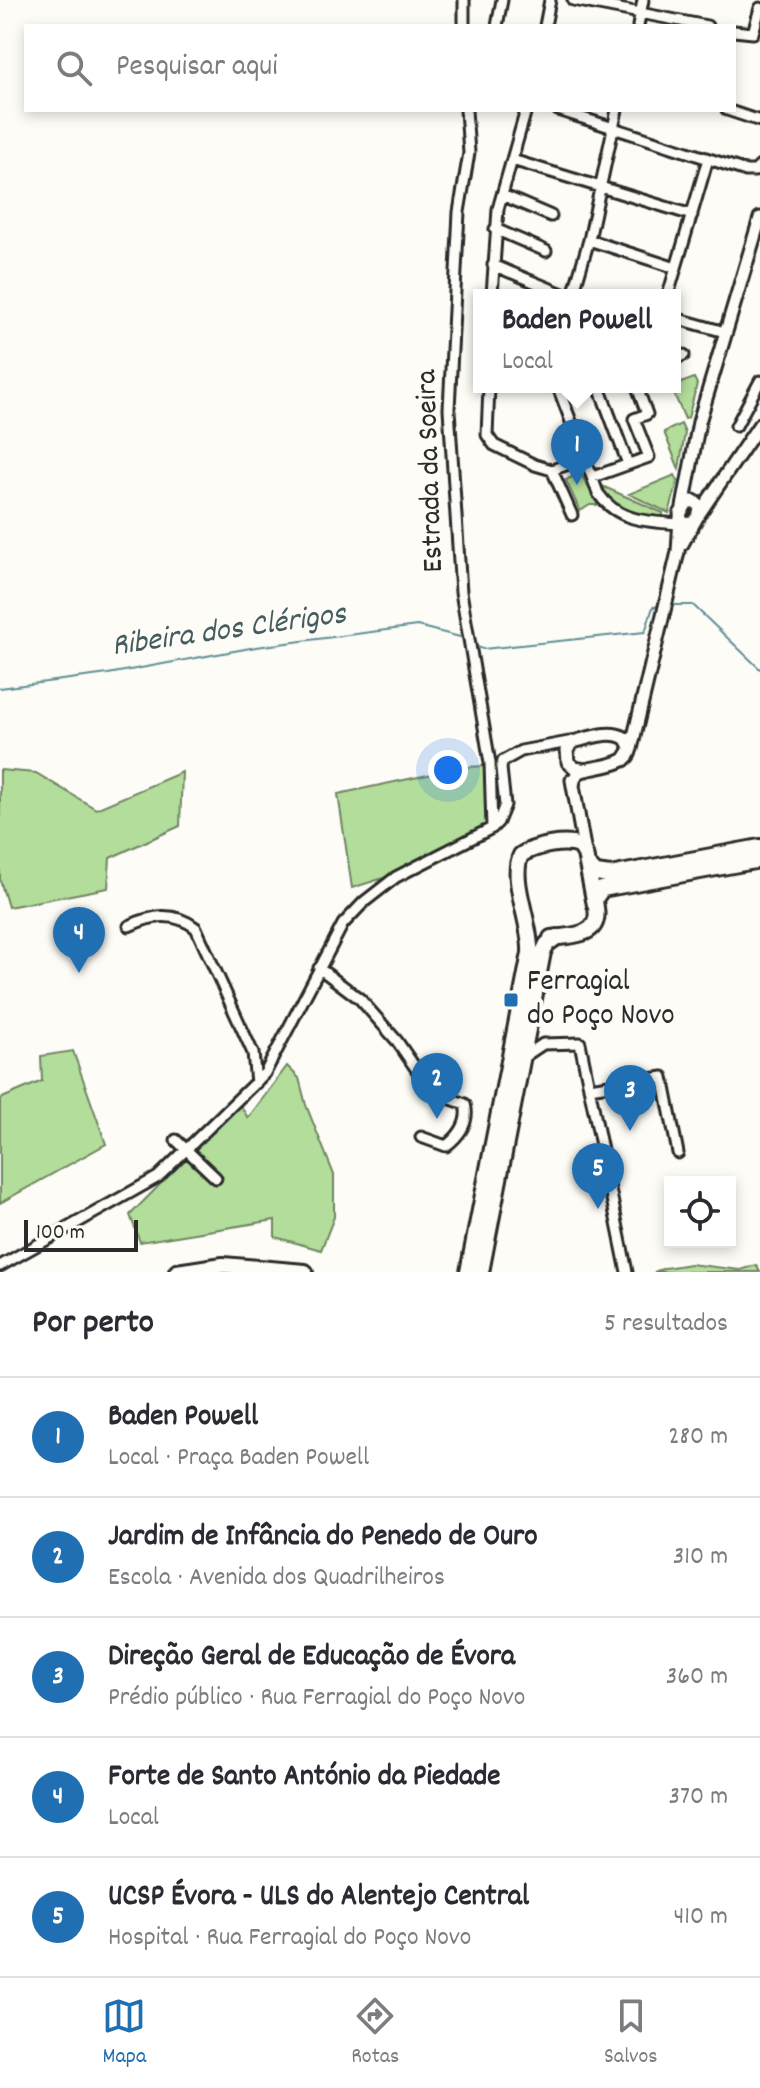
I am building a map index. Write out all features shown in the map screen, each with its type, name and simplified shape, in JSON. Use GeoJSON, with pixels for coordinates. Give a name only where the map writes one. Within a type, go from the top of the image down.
{"type":"FeatureCollection","features":[{"type":"Feature","properties":{"kind":"main road"},"geometry":{"type":"LineString","coordinates":[[468,1272],[530,953],[517,868],[519,858],[527,850],[565,843],[580,846],[596,873],[610,875],[760,847]]}},
{"type":"Feature","properties":{"kind":"main road"},"geometry":{"type":"LineString","coordinates":[[586,859],[596,910]]}},
{"type":"Feature","properties":{"kind":"main road"},"geometry":{"type":"LineString","coordinates":[[528,928],[536,938],[590,930],[595,924],[596,896],[606,888],[760,860]]}},
{"type":"Feature","properties":{"kind":"main road"},"geometry":{"type":"LineString","coordinates":[[481,1272],[544,948],[557,937]]}},
{"type":"Feature","properties":{"kind":"main road"},"geometry":{"type":"LineString","coordinates":[[177,1272],[223,1265],[305,1272]]}},
{"type":"Feature","properties":{"kind":"main road"},"geometry":{"type":"LineString","coordinates":[[218,1272],[263,1267]]}},
{"type":"Feature","properties":{"kind":"street"},"geometry":{"type":"LineString","coordinates":[[464,0],[464,24]]}},
{"type":"Feature","properties":{"kind":"street"},"geometry":{"type":"LineString","coordinates":[[497,24],[502,0]]}},
{"type":"Feature","properties":{"kind":"street"},"geometry":{"type":"LineString","coordinates":[[545,24],[550,0]]}},
{"type":"Feature","properties":{"kind":"street"},"geometry":{"type":"LineString","coordinates":[[573,0],[697,24]]}},
{"type":"Feature","properties":{"kind":"street"},"geometry":{"type":"LineString","coordinates":[[638,24],[643,0]]}},
{"type":"Feature","properties":{"kind":"street"},"geometry":{"type":"LineString","coordinates":[[736,31],[753,33],[760,8]]}},
{"type":"Feature","properties":{"kind":"street","name":"Estrada da Soeira"},"geometry":{"type":"LineString","coordinates":[[466,112],[469,160],[459,212],[449,409],[461,592],[490,763],[492,828]]}},
{"type":"Feature","properties":{"kind":"street"},"geometry":{"type":"LineString","coordinates":[[492,289],[495,229],[525,112]]}},
{"type":"Feature","properties":{"kind":"street"},"geometry":{"type":"LineString","coordinates":[[564,112],[746,171],[755,171],[760,166]]}},
{"type":"Feature","properties":{"kind":"street"},"geometry":{"type":"LineString","coordinates":[[575,289],[589,240],[617,112]]}},
{"type":"Feature","properties":{"kind":"street"},"geometry":{"type":"LineString","coordinates":[[733,112],[760,121]]}},
{"type":"Feature","properties":{"kind":"street"},"geometry":{"type":"LineString","coordinates":[[670,289],[708,159]]}},
{"type":"Feature","properties":{"kind":"street"},"geometry":{"type":"LineString","coordinates":[[512,160],[692,215]]}},
{"type":"Feature","properties":{"kind":"street"},"geometry":{"type":"LineString","coordinates":[[502,195],[551,216]]}},
{"type":"Feature","properties":{"kind":"street"},"geometry":{"type":"LineString","coordinates":[[573,786],[577,774],[616,764],[624,760],[631,749],[689,514],[690,474],[699,422],[760,218]]}},
{"type":"Feature","properties":{"kind":"street"},"geometry":{"type":"LineString","coordinates":[[495,229],[546,251]]}},
{"type":"Feature","properties":{"kind":"street"},"geometry":{"type":"LineString","coordinates":[[589,240],[676,268]]}},
{"type":"Feature","properties":{"kind":"street"},"geometry":{"type":"LineString","coordinates":[[493,265],[551,289]]}},
{"type":"Feature","properties":{"kind":"street"},"geometry":{"type":"LineString","coordinates":[[681,320],[725,332]]}},
{"type":"Feature","properties":{"kind":"street"},"geometry":{"type":"LineString","coordinates":[[736,426],[756,402],[760,381]]}},
{"type":"Feature","properties":{"kind":"street"},"geometry":{"type":"LineString","coordinates":[[489,393],[489,441],[535,465],[552,470],[585,458]]}},
{"type":"Feature","properties":{"kind":"street"},"geometry":{"type":"LineString","coordinates":[[560,393],[593,477],[607,505],[618,514],[689,514],[732,468],[760,424]]}},
{"type":"Feature","properties":{"kind":"street"},"geometry":{"type":"LineString","coordinates":[[601,393],[628,464]]}},
{"type":"Feature","properties":{"kind":"street"},"geometry":{"type":"LineString","coordinates":[[593,477],[649,457],[634,419],[647,414],[639,393]]}},
{"type":"Feature","properties":{"kind":"street"},"geometry":{"type":"LineString","coordinates":[[552,470],[572,515]]}},
{"type":"Feature","properties":{"kind":"street"},"geometry":{"type":"LineString","coordinates":[[0,1266],[158,1177],[256,1083],[265,1073],[343,924],[364,902],[396,877],[492,828],[505,805],[503,761],[521,751],[629,732],[637,722]]}},
{"type":"Feature","properties":{"kind":"street"},"geometry":{"type":"LineString","coordinates":[[612,734],[628,742],[629,750],[624,760]]}},
{"type":"Feature","properties":{"kind":"street"},"geometry":{"type":"LineString","coordinates":[[578,741],[571,743],[568,759],[586,859]]}},
{"type":"Feature","properties":{"kind":"street"},"geometry":{"type":"LineString","coordinates":[[550,746],[561,748],[575,768],[586,770]]}},
{"type":"Feature","properties":{"kind":"street"},"geometry":{"type":"LineString","coordinates":[[565,843],[577,837],[579,823]]}},
{"type":"Feature","properties":{"kind":"street"},"geometry":{"type":"LineString","coordinates":[[129,926],[147,917],[168,916],[185,920],[196,928],[253,1053],[256,1083]]}},
{"type":"Feature","properties":{"kind":"street"},"geometry":{"type":"LineString","coordinates":[[319,968],[360,999],[397,1041],[432,1092],[465,1104],[467,1112],[459,1136],[453,1141],[446,1146],[421,1137]]}},
{"type":"Feature","properties":{"kind":"street"},"geometry":{"type":"LineString","coordinates":[[528,1031],[543,1044]]}},
{"type":"Feature","properties":{"kind":"street"},"geometry":{"type":"LineString","coordinates":[[522,1058],[543,1044],[580,1043],[627,1272]]}},
{"type":"Feature","properties":{"kind":"street"},"geometry":{"type":"LineString","coordinates":[[253,1053],[270,1054],[277,1050]]}},
{"type":"Feature","properties":{"kind":"street"},"geometry":{"type":"LineString","coordinates":[[589,1088],[663,1077],[678,1153]]}},
{"type":"Feature","properties":{"kind":"street"},"geometry":{"type":"LineString","coordinates":[[176,1140],[216,1178]]}},
{"type":"Feature","properties":{"kind":"green space"},"geometry":{"type":"Polygon","coordinates":[[[694,378],[697,384],[688,418],[685,419],[674,393],[681,393],[681,383],[694,378]]]}},
{"type":"Feature","properties":{"kind":"green space"},"geometry":{"type":"Polygon","coordinates":[[[681,424],[685,433],[679,469],[664,432],[681,424]]]}},
{"type":"Feature","properties":{"kind":"green space"},"geometry":{"type":"Polygon","coordinates":[[[577,474],[582,476],[598,505],[590,505],[580,511],[566,480],[577,474]]]}},
{"type":"Feature","properties":{"kind":"green space"},"geometry":{"type":"Polygon","coordinates":[[[675,475],[678,481],[669,513],[629,494],[675,475]]]}},
{"type":"Feature","properties":{"kind":"green space"},"geometry":{"type":"Polygon","coordinates":[[[602,486],[663,513],[663,518],[619,507],[602,486]]]}},
{"type":"Feature","properties":{"kind":"green space"},"geometry":{"type":"Polygon","coordinates":[[[486,766],[488,823],[485,826],[396,874],[352,888],[338,794],[465,767],[486,766]]]}},
{"type":"Feature","properties":{"kind":"green space"},"geometry":{"type":"Polygon","coordinates":[[[0,770],[36,773],[96,809],[182,772],[180,826],[110,858],[108,888],[8,907],[0,880],[0,770]]]}},
{"type":"Feature","properties":{"kind":"green space"},"geometry":{"type":"Polygon","coordinates":[[[73,1051],[106,1144],[0,1203],[0,1099],[42,1081],[41,1056],[73,1051]]]}},
{"type":"Feature","properties":{"kind":"green space"},"geometry":{"type":"Polygon","coordinates":[[[287,1066],[299,1078],[306,1105],[334,1175],[334,1217],[321,1250],[275,1237],[275,1220],[140,1242],[130,1215],[184,1160],[196,1153],[196,1147],[239,1103],[248,1118],[287,1066]]]}},
{"type":"Feature","properties":{"kind":"green space"},"geometry":{"type":"Polygon","coordinates":[[[690,1264],[740,1270],[756,1265],[760,1272],[654,1272],[690,1264]]]}},
{"type":"Feature","properties":{"kind":"waterway","name":"Ribeira dos Clérigos"},"geometry":{"type":"LineString","coordinates":[[670,605],[693,605],[760,669]]}},
{"type":"Feature","properties":{"kind":"waterway","name":"Ribeira dos Clérigos"},"geometry":{"type":"LineString","coordinates":[[477,647],[483,649],[645,632],[653,607],[660,606]]}},
{"type":"Feature","properties":{"kind":"waterway","name":"Ribeira dos Clérigos"},"geometry":{"type":"LineString","coordinates":[[0,688],[108,674],[256,647],[417,626],[464,638]]}},
{"type":"Feature","properties":{"kind":"place","name":"Baden Powell"},"geometry":{"type":"Point","coordinates":[577,485]}},
{"type":"Feature","properties":{"kind":"place","name":"Forte de Santo António da Piedade"},"geometry":{"type":"Point","coordinates":[79,973]}},
{"type":"Feature","properties":{"kind":"place","name":"Ferragial do Poço Novo"},"geometry":{"type":"Point","coordinates":[511,1000]}},
{"type":"Feature","properties":{"kind":"place","name":"Jardim de Infância do Penedo de Ouro"},"geometry":{"type":"Point","coordinates":[437,1119]}},
{"type":"Feature","properties":{"kind":"place","name":"Direção Geral de Educação de Évora"},"geometry":{"type":"Point","coordinates":[630,1131]}},
{"type":"Feature","properties":{"kind":"place","name":"UCSP Évora - ULS do Alentejo Central"},"geometry":{"type":"Point","coordinates":[598,1209]}}]}
